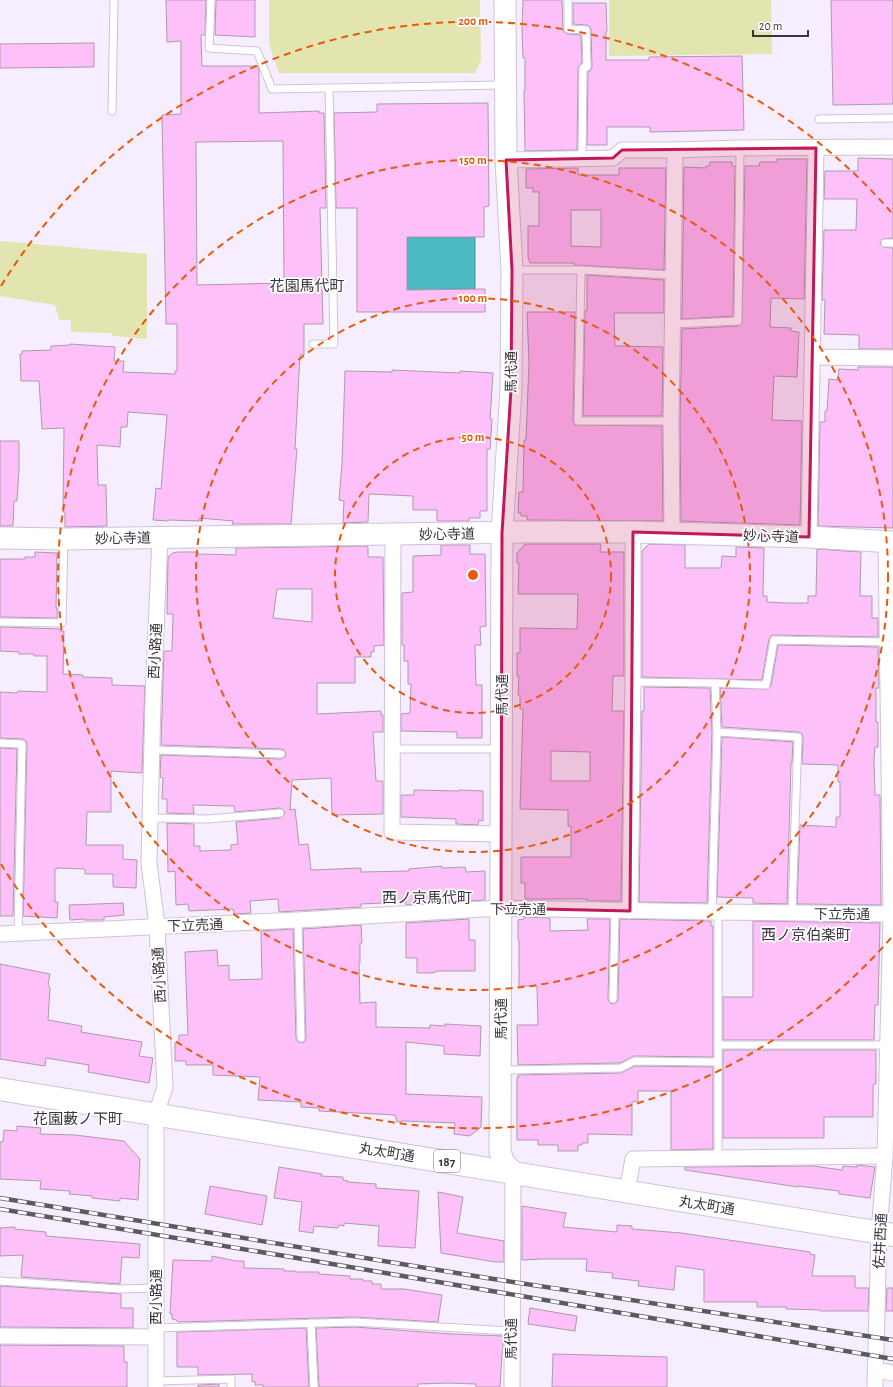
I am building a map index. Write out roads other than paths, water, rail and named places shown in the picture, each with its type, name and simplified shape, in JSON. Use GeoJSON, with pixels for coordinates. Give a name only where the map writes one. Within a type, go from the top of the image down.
{"type":"FeatureCollection","features":[{"type":"Feature","properties":{"kind":"main road","name":"丸太町通"},"geometry":{"type":"LineString","coordinates":[[0,1089],[886,1233]]}},
{"type":"Feature","properties":{"kind":"street","name":"馬代通"},"geometry":{"type":"LineString","coordinates":[[505,0],[506,160],[512,270],[511,389],[502,533],[500,1152],[504,1162],[513,1172],[511,1330],[512,1387]]}},
{"type":"Feature","properties":{"kind":"street"},"geometry":{"type":"LineString","coordinates":[[506,160],[613,158],[622,150],[893,147]]}},
{"type":"Feature","properties":{"kind":"street"},"geometry":{"type":"LineString","coordinates":[[809,537],[816,148]]}},
{"type":"Feature","properties":{"kind":"street"},"geometry":{"type":"LineString","coordinates":[[672,533],[671,421],[675,150]]}},
{"type":"Feature","properties":{"kind":"street"},"geometry":{"type":"LineString","coordinates":[[812,357],[893,358]]}},
{"type":"Feature","properties":{"kind":"street"},"geometry":{"type":"LineString","coordinates":[[630,911],[633,532]]}},
{"type":"Feature","properties":{"kind":"street","name":"妙心寺道"},"geometry":{"type":"LineString","coordinates":[[0,538],[64,539],[633,532],[809,537],[889,542]]}},
{"type":"Feature","properties":{"kind":"street"},"geometry":{"type":"LineString","coordinates":[[393,534],[392,832],[501,834]]}},
{"type":"Feature","properties":{"kind":"street","name":"西小路通"},"geometry":{"type":"LineString","coordinates":[[156,1384],[156,1114],[165,1087],[157,926],[149,863],[153,700],[160,537]]}},
{"type":"Feature","properties":{"kind":"street","name":"佐井西通"},"geometry":{"type":"LineString","coordinates":[[876,1387],[886,1233],[885,1156],[890,1045],[892,914],[886,642],[889,542]]}},
{"type":"Feature","properties":{"kind":"street","name":"下立売通"},"geometry":{"type":"LineString","coordinates":[[0,934],[298,920],[501,908],[892,914]]}},
{"type":"Feature","properties":{"kind":"street"},"geometry":{"type":"LineString","coordinates":[[627,1192],[633,1158],[885,1156]]}},
{"type":"Feature","properties":{"kind":"street"},"geometry":{"type":"LineString","coordinates":[[0,1336],[156,1333]]}},
{"type":"Feature","properties":{"kind":"street"},"geometry":{"type":"LineString","coordinates":[[876,1370],[893,1373]]}},
{"type":"Feature","properties":{"kind":"lane"},"geometry":{"type":"LineString","coordinates":[[112,111],[114,0]]}},
{"type":"Feature","properties":{"kind":"lane"},"geometry":{"type":"LineString","coordinates":[[211,0],[209,48],[257,51],[272,89],[506,85]]}},
{"type":"Feature","properties":{"kind":"lane"},"geometry":{"type":"LineString","coordinates":[[568,0],[568,29],[586,30],[587,67],[583,68],[582,159]]}},
{"type":"Feature","properties":{"kind":"lane"},"geometry":{"type":"LineString","coordinates":[[314,344],[334,344],[329,88]]}},
{"type":"Feature","properties":{"kind":"lane"},"geometry":{"type":"LineString","coordinates":[[819,119],[893,118]]}},
{"type":"Feature","properties":{"kind":"lane"},"geometry":{"type":"LineString","coordinates":[[672,324],[738,321],[740,148]]}},
{"type":"Feature","properties":{"kind":"lane"},"geometry":{"type":"LineString","coordinates":[[885,243],[893,243]]}},
{"type":"Feature","properties":{"kind":"lane"},"geometry":{"type":"LineString","coordinates":[[512,270],[581,270],[673,275]]}},
{"type":"Feature","properties":{"kind":"lane"},"geometry":{"type":"LineString","coordinates":[[581,270],[578,421],[671,421]]}},
{"type":"Feature","properties":{"kind":"lane"},"geometry":{"type":"LineString","coordinates":[[0,622],[62,623],[64,539]]}},
{"type":"Feature","properties":{"kind":"lane"},"geometry":{"type":"LineString","coordinates":[[633,682],[766,685],[774,640],[886,642]]}},
{"type":"Feature","properties":{"kind":"lane"},"geometry":{"type":"LineString","coordinates":[[715,683],[717,732],[715,912],[718,1045],[718,1158]]}},
{"type":"Feature","properties":{"kind":"lane"},"geometry":{"type":"LineString","coordinates":[[717,732],[798,737],[792,913]]}},
{"type":"Feature","properties":{"kind":"lane"},"geometry":{"type":"LineString","coordinates":[[0,742],[22,744],[18,933]]}},
{"type":"Feature","properties":{"kind":"lane"},"geometry":{"type":"LineString","coordinates":[[393,749],[502,749]]}},
{"type":"Feature","properties":{"kind":"lane"},"geometry":{"type":"LineString","coordinates":[[152,750],[281,754]]}},
{"type":"Feature","properties":{"kind":"lane"},"geometry":{"type":"LineString","coordinates":[[150,818],[208,819],[280,813]]}},
{"type":"Feature","properties":{"kind":"lane"},"geometry":{"type":"LineString","coordinates":[[613,999],[615,910]]}},
{"type":"Feature","properties":{"kind":"lane"},"geometry":{"type":"LineString","coordinates":[[298,920],[301,1038]]}},
{"type":"Feature","properties":{"kind":"lane"},"geometry":{"type":"LineString","coordinates":[[718,1045],[890,1045]]}},
{"type":"Feature","properties":{"kind":"lane"},"geometry":{"type":"LineString","coordinates":[[500,1070],[621,1068],[634,1061],[718,1062]]}},
{"type":"Feature","properties":{"kind":"lane"},"geometry":{"type":"LineString","coordinates":[[0,1280],[119,1289],[156,1288]]}},
{"type":"Feature","properties":{"kind":"lane"},"geometry":{"type":"LineString","coordinates":[[156,1333],[311,1323],[355,1322],[511,1330]]}},
{"type":"Feature","properties":{"kind":"lane"},"geometry":{"type":"LineString","coordinates":[[311,1323],[314,1387]]}},
{"type":"Feature","properties":{"kind":"lane"},"geometry":{"type":"LineString","coordinates":[[156,1384],[231,1379],[231,1387]]}},
{"type":"Feature","properties":{"kind":"water"},"geometry":{"type":"Polygon","coordinates":[[[407,237],[475,237],[475,289],[407,290],[407,237]]]}},
{"type":"Feature","properties":{"kind":"railway"},"geometry":{"type":"LineString","coordinates":[[0,1198],[487,1278],[893,1340]]}},
{"type":"Feature","properties":{"kind":"railway"},"geometry":{"type":"LineString","coordinates":[[0,1209],[893,1359]]}},
{"type":"Feature","properties":{"kind":"district","name":"花園馬代町"},"geometry":{"type":"Point","coordinates":[307,286]}},
{"type":"Feature","properties":{"kind":"district","name":"西ノ京馬代町"},"geometry":{"type":"Point","coordinates":[427,898]}},
{"type":"Feature","properties":{"kind":"district","name":"西ノ京伯楽町"},"geometry":{"type":"Point","coordinates":[806,935]}},
{"type":"Feature","properties":{"kind":"district","name":"花園藪ノ下町"},"geometry":{"type":"Point","coordinates":[78,1119]}}]}
